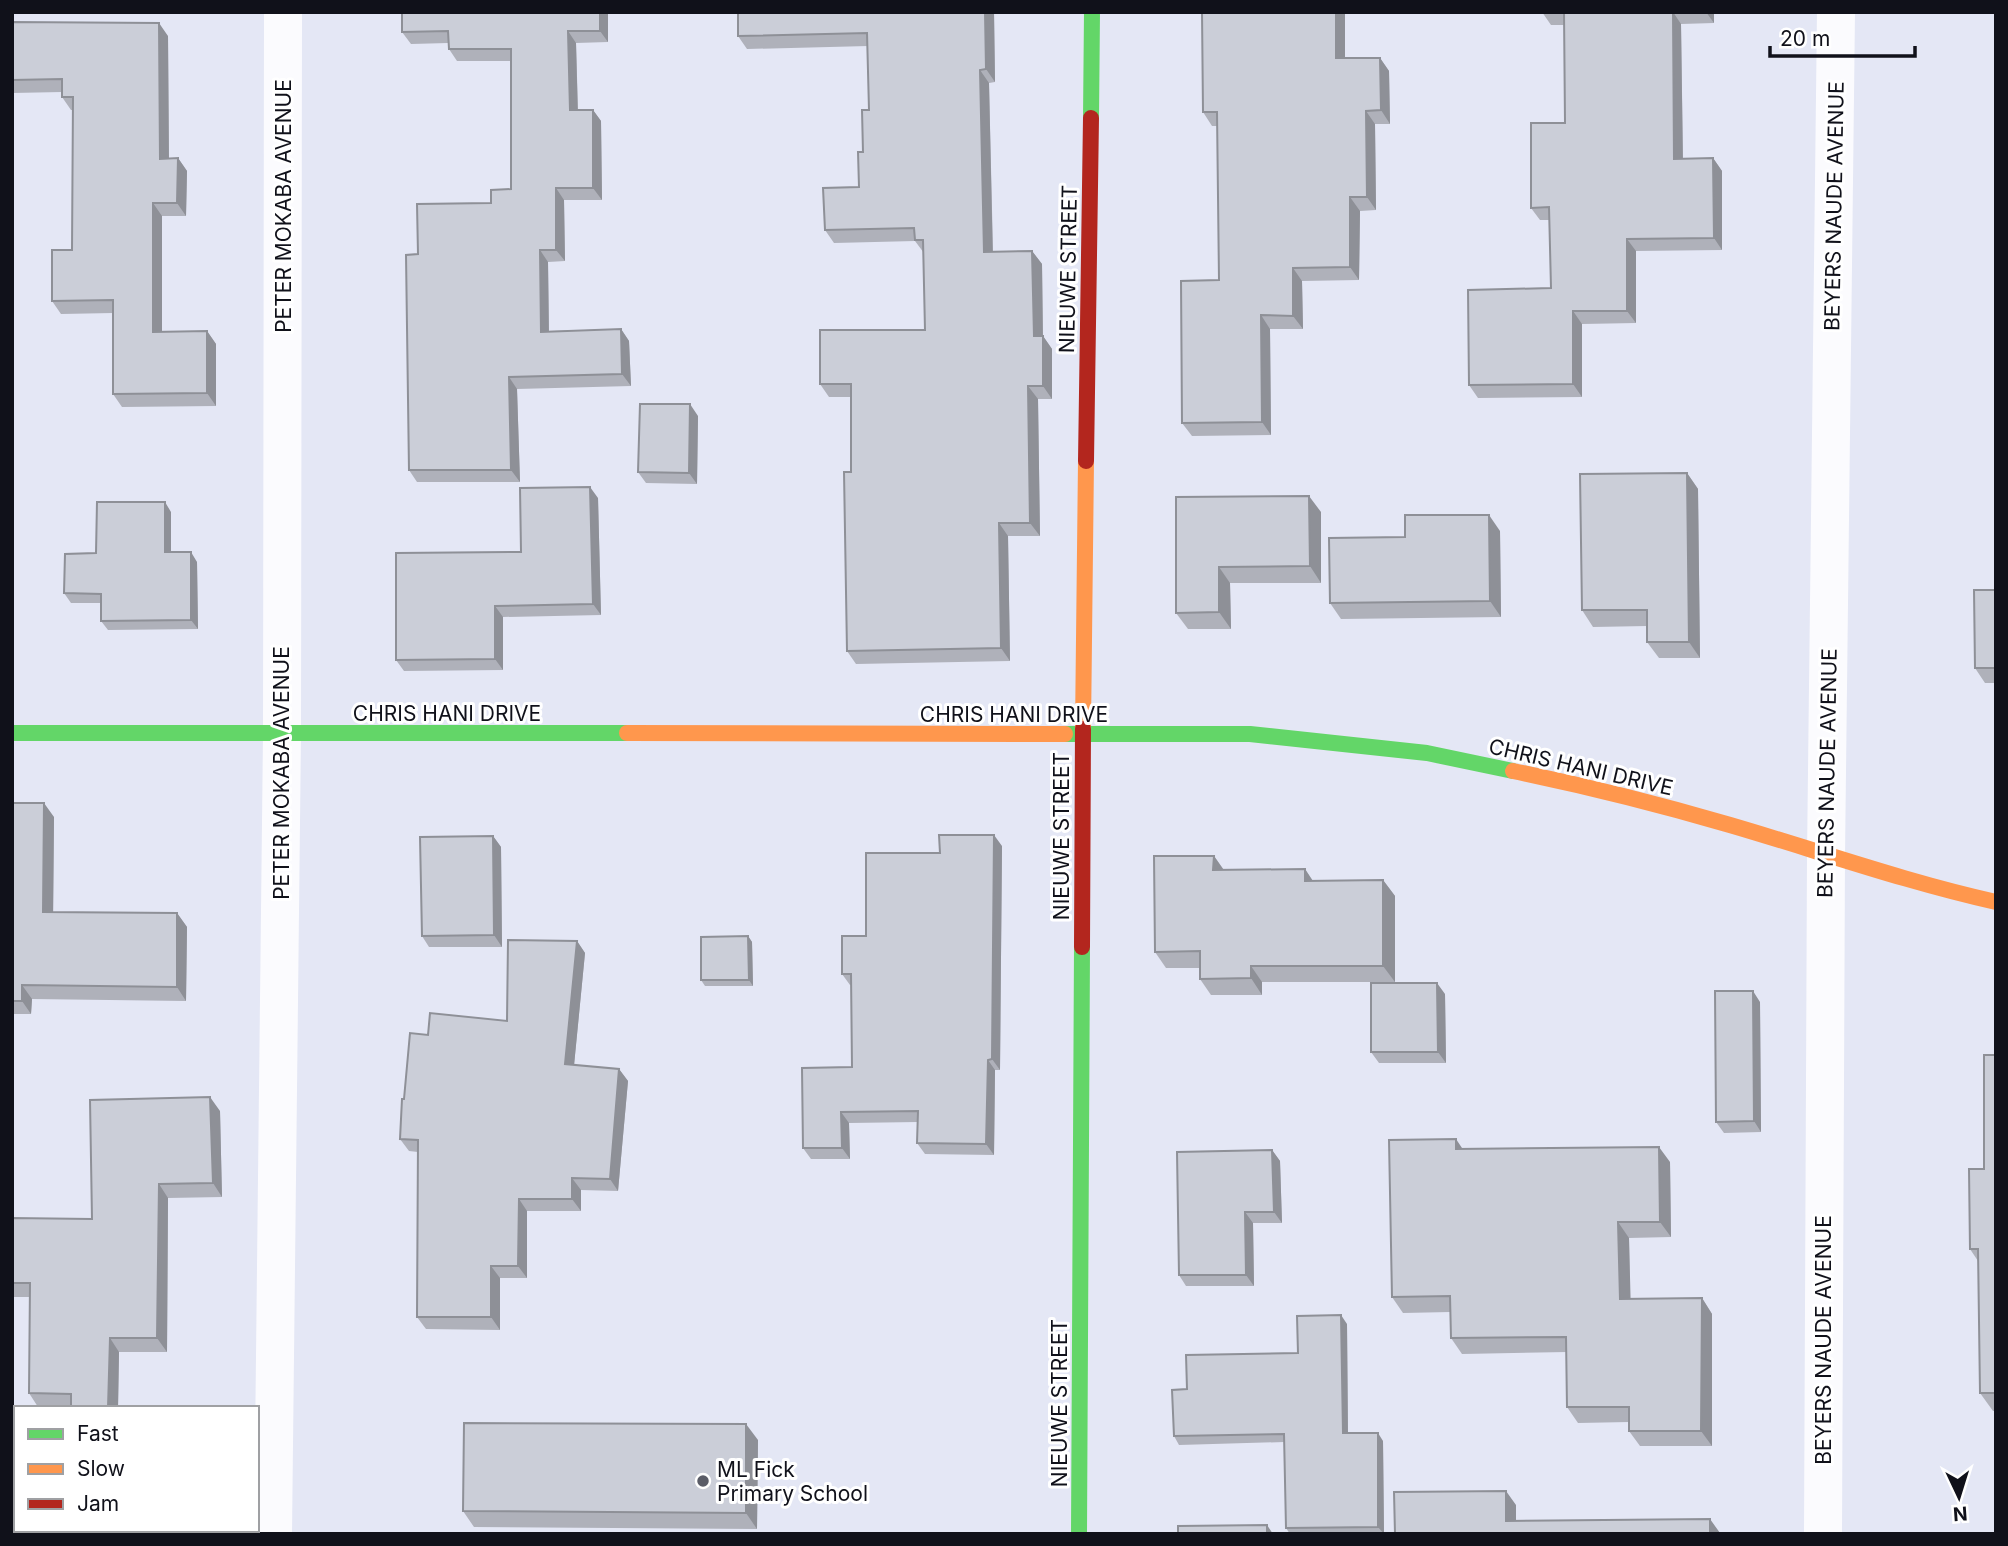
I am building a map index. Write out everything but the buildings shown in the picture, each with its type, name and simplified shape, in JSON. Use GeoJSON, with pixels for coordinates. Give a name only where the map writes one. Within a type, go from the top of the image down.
{"type":"FeatureCollection","features":[{"type":"Feature","properties":{"kind":"street","name":"PETER MOKABA AVENUE"},"geometry":{"type":"LineString","coordinates":[[273,1534],[282,734],[283,12]]}},
{"type":"Feature","properties":{"kind":"street","name":"NIEUWE STREET"},"geometry":{"type":"LineString","coordinates":[[1079,1534],[1083,735],[1092,12]]}},
{"type":"Feature","properties":{"kind":"street","name":"BEYERS NAUDE AVENUE"},"geometry":{"type":"LineString","coordinates":[[1823,1534],[1826,856],[1836,12]]}},
{"type":"Feature","properties":{"kind":"street","name":"CHRIS HANI DRIVE"},"geometry":{"type":"LineString","coordinates":[[12,733],[1250,734],[1427,753],[1585,786],[1728,824],[1943,890],[1996,902]]}},
{"type":"Feature","properties":{"kind":"traffic: fast"},"geometry":{"type":"LineString","coordinates":[[1091,118],[1092,12]]}},
{"type":"Feature","properties":{"kind":"traffic: fast"},"geometry":{"type":"LineString","coordinates":[[12,733],[627,733]]}},
{"type":"Feature","properties":{"kind":"traffic: fast"},"geometry":{"type":"LineString","coordinates":[[1065,734],[1250,734],[1427,753],[1513,771]]}},
{"type":"Feature","properties":{"kind":"traffic: fast"},"geometry":{"type":"LineString","coordinates":[[1079,1534],[1082,947]]}},
{"type":"Feature","properties":{"kind":"traffic: slow"},"geometry":{"type":"LineString","coordinates":[[1083,729],[1086,461]]}},
{"type":"Feature","properties":{"kind":"traffic: slow"},"geometry":{"type":"LineString","coordinates":[[627,733],[1065,734]]}},
{"type":"Feature","properties":{"kind":"traffic: slow"},"geometry":{"type":"LineString","coordinates":[[1513,771],[1676,810],[1896,876],[1996,902]]}},
{"type":"Feature","properties":{"kind":"traffic: jam"},"geometry":{"type":"LineString","coordinates":[[1086,461],[1091,118]]}},
{"type":"Feature","properties":{"kind":"traffic: jam"},"geometry":{"type":"LineString","coordinates":[[1082,947],[1083,729]]}},
{"type":"Feature","properties":{"kind":"place","name":"ML Fick Primary School"},"geometry":{"type":"Point","coordinates":[703,1481]}}]}
